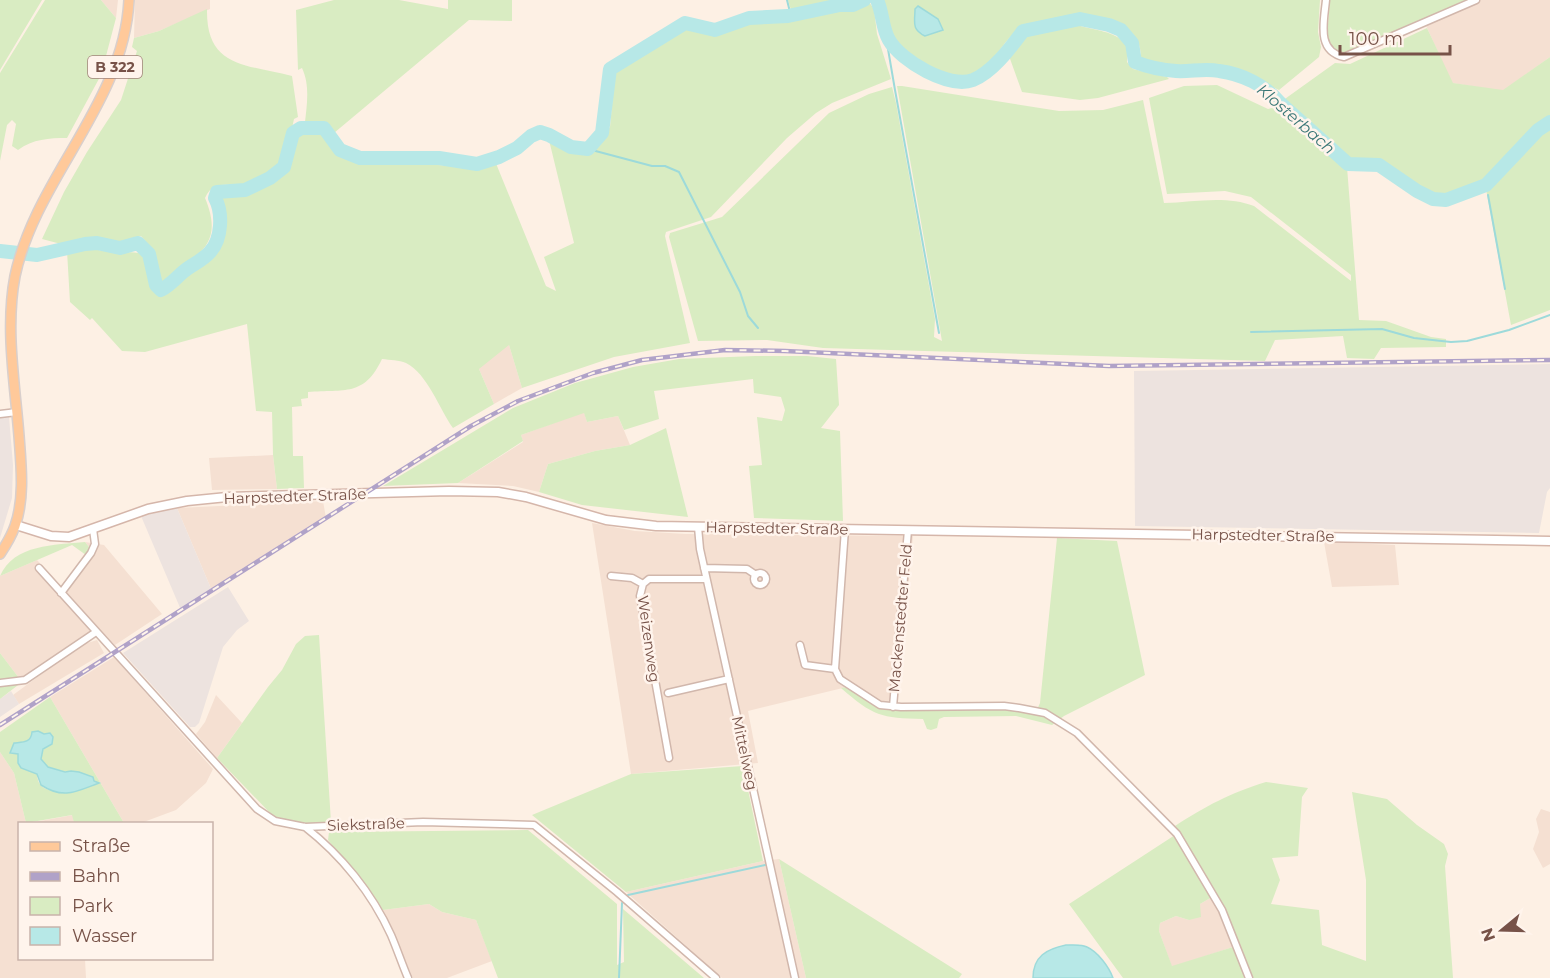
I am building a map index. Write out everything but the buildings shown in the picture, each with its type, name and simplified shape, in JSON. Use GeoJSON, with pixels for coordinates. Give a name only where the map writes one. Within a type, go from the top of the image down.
{"type":"FeatureCollection","features":[{"type":"Feature","properties":{"kind":"main road","name":"B 322"},"geometry":{"type":"LineString","coordinates":[[0,554],[16,525],[20,497],[21,476],[11,321],[13,293],[20,259],[39,210],[99,103],[111,77],[124,33],[129,0]]}},
{"type":"Feature","properties":{"kind":"street"},"geometry":{"type":"LineString","coordinates":[[1326,0],[1324,35],[1327,46],[1334,55],[1344,57],[1476,0]]}},
{"type":"Feature","properties":{"kind":"street"},"geometry":{"type":"LineString","coordinates":[[0,414],[17,412]]}},
{"type":"Feature","properties":{"kind":"street","name":"Harpstedter Straße"},"geometry":{"type":"LineString","coordinates":[[16,525],[57,537],[76,536],[148,509],[207,499],[480,491],[522,496],[606,520],[656,526],[1550,541]]}},
{"type":"Feature","properties":{"kind":"street","name":"Mittelweg"},"geometry":{"type":"LineString","coordinates":[[698,527],[706,579],[795,978]]}},
{"type":"Feature","properties":{"kind":"street"},"geometry":{"type":"LineString","coordinates":[[800,645],[805,665],[835,669],[845,529]]}},
{"type":"Feature","properties":{"kind":"street"},"geometry":{"type":"LineString","coordinates":[[61,593],[92,553],[95,544],[93,530]]}},
{"type":"Feature","properties":{"kind":"street","name":"Mackenstedter Feld"},"geometry":{"type":"LineString","coordinates":[[893,707],[908,530]]}},
{"type":"Feature","properties":{"kind":"street","name":"Siekstraße"},"geometry":{"type":"LineString","coordinates":[[39,568],[257,809],[275,821],[305,826],[423,822],[534,825],[617,892],[716,978]]}},
{"type":"Feature","properties":{"kind":"street"},"geometry":{"type":"LineString","coordinates":[[704,568],[747,569],[756,575]]}},
{"type":"Feature","properties":{"kind":"street"},"geometry":{"type":"LineString","coordinates":[[611,576],[632,578],[643,584]]}},
{"type":"Feature","properties":{"kind":"street","name":"Weizenweg"},"geometry":{"type":"LineString","coordinates":[[669,758],[640,596],[643,584],[655,578],[706,579]]}},
{"type":"Feature","properties":{"kind":"street"},"geometry":{"type":"LineString","coordinates":[[0,683],[25,680],[96,632]]}},
{"type":"Feature","properties":{"kind":"street","name":"Mackenstedter Feld"},"geometry":{"type":"LineString","coordinates":[[835,669],[840,679],[880,705],[1019,708],[1045,713],[1077,733],[1177,834],[1222,910],[1249,978]]}},
{"type":"Feature","properties":{"kind":"street"},"geometry":{"type":"LineString","coordinates":[[668,693],[729,679]]}},
{"type":"Feature","properties":{"kind":"street"},"geometry":{"type":"LineString","coordinates":[[305,826],[326,844],[367,894],[391,935],[408,978]]}},
{"type":"Feature","properties":{"kind":"shaded area"},"geometry":{"type":"Polygon","coordinates":[[[101,0],[118,0],[116,18],[101,0]]]}},
{"type":"Feature","properties":{"kind":"shaded area"},"geometry":{"type":"Polygon","coordinates":[[[135,0],[210,0],[210,9],[159,31],[134,38],[135,0]]]}},
{"type":"Feature","properties":{"kind":"shaded area"},"geometry":{"type":"Polygon","coordinates":[[[1466,0],[1550,0],[1550,57],[1503,91],[1452,83],[1423,19],[1466,0]]]}},
{"type":"Feature","properties":{"kind":"shaded area"},"geometry":{"type":"Polygon","coordinates":[[[497,305],[522,388],[494,404],[479,369],[497,305]]]}},
{"type":"Feature","properties":{"kind":"shaded area"},"geometry":{"type":"Polygon","coordinates":[[[1550,364],[1550,488],[1547,492],[1539,533],[1135,526],[1134,371],[1550,364]]]}},
{"type":"Feature","properties":{"kind":"shaded area"},"geometry":{"type":"Polygon","coordinates":[[[584,412],[587,422],[618,416],[630,445],[595,451],[548,464],[539,492],[513,486],[458,483],[523,442],[521,435],[584,412]]]}},
{"type":"Feature","properties":{"kind":"shaded area"},"geometry":{"type":"Polygon","coordinates":[[[9,417],[13,465],[12,498],[0,538],[0,418],[9,417]]]}},
{"type":"Feature","properties":{"kind":"shaded area"},"geometry":{"type":"Polygon","coordinates":[[[273,455],[277,489],[212,490],[209,458],[273,455]]]}},
{"type":"Feature","properties":{"kind":"shaded area"},"geometry":{"type":"Polygon","coordinates":[[[323,501],[326,518],[212,591],[177,508],[323,501]]]}},
{"type":"Feature","properties":{"kind":"shaded area"},"geometry":{"type":"Polygon","coordinates":[[[177,508],[212,591],[181,610],[141,516],[177,508]]]}},
{"type":"Feature","properties":{"kind":"shaded area"},"geometry":{"type":"Polygon","coordinates":[[[592,523],[635,531],[686,534],[913,536],[897,705],[879,707],[847,687],[748,711],[758,763],[631,774],[592,523]]]}},
{"type":"Feature","properties":{"kind":"shaded area"},"geometry":{"type":"Polygon","coordinates":[[[85,542],[104,545],[162,614],[115,645],[97,626],[22,682],[0,653],[0,576],[37,560],[61,586],[88,552],[89,547],[85,542]]]}},
{"type":"Feature","properties":{"kind":"shaded area"},"geometry":{"type":"Polygon","coordinates":[[[1324,542],[1395,545],[1399,585],[1332,587],[1324,542]]]}},
{"type":"Feature","properties":{"kind":"shaded area"},"geometry":{"type":"Polygon","coordinates":[[[228,587],[249,621],[237,630],[223,647],[199,723],[195,727],[190,727],[123,653],[228,587]]]}},
{"type":"Feature","properties":{"kind":"shaded area"},"geometry":{"type":"Polygon","coordinates":[[[97,640],[104,653],[19,704],[13,695],[81,645],[97,640]]]}},
{"type":"Feature","properties":{"kind":"shaded area"},"geometry":{"type":"Polygon","coordinates":[[[114,657],[213,769],[206,783],[176,810],[144,822],[123,822],[50,697],[114,657]]]}},
{"type":"Feature","properties":{"kind":"shaded area"},"geometry":{"type":"Polygon","coordinates":[[[11,691],[19,704],[0,717],[0,699],[11,691]]]}},
{"type":"Feature","properties":{"kind":"shaded area"},"geometry":{"type":"Polygon","coordinates":[[[216,695],[242,723],[217,758],[196,734],[205,722],[216,695]]]}},
{"type":"Feature","properties":{"kind":"shaded area"},"geometry":{"type":"Polygon","coordinates":[[[0,752],[14,773],[26,822],[18,822],[18,960],[85,960],[86,978],[0,978],[0,752]]]}},
{"type":"Feature","properties":{"kind":"shaded area"},"geometry":{"type":"Polygon","coordinates":[[[1541,809],[1550,812],[1550,864],[1543,868],[1533,849],[1539,832],[1536,819],[1541,809]]]}},
{"type":"Feature","properties":{"kind":"shaded area"},"geometry":{"type":"Polygon","coordinates":[[[73,815],[74,822],[34,822],[73,815]]]}},
{"type":"Feature","properties":{"kind":"shaded area"},"geometry":{"type":"Polygon","coordinates":[[[779,859],[806,978],[722,978],[626,892],[763,861],[779,859]]]}},
{"type":"Feature","properties":{"kind":"shaded area"},"geometry":{"type":"Polygon","coordinates":[[[1212,897],[1233,947],[1172,967],[1159,931],[1160,923],[1176,916],[1189,920],[1200,904],[1212,897]]]}},
{"type":"Feature","properties":{"kind":"shaded area"},"geometry":{"type":"Polygon","coordinates":[[[429,904],[442,912],[476,920],[492,961],[447,978],[413,978],[383,910],[429,904]]]}},
{"type":"Feature","properties":{"kind":"green space"},"geometry":{"type":"Polygon","coordinates":[[[0,0],[42,0],[0,70],[0,0]]]}},
{"type":"Feature","properties":{"kind":"green space"},"geometry":{"type":"Polygon","coordinates":[[[45,0],[101,0],[116,18],[101,75],[67,138],[41,140],[29,143],[18,150],[12,146],[16,124],[12,120],[7,125],[0,161],[0,73],[45,0]]]}},
{"type":"Feature","properties":{"kind":"green space"},"geometry":{"type":"Polygon","coordinates":[[[334,0],[399,0],[448,9],[448,0],[512,0],[512,21],[469,20],[334,133],[325,125],[305,122],[307,88],[302,68],[298,70],[296,10],[334,0]]]}},
{"type":"Feature","properties":{"kind":"green space"},"geometry":{"type":"Polygon","coordinates":[[[788,0],[849,0],[791,10],[788,0]]]}},
{"type":"Feature","properties":{"kind":"green space"},"geometry":{"type":"Polygon","coordinates":[[[881,0],[1320,0],[1318,32],[1321,47],[1319,57],[1279,90],[1254,78],[1226,70],[1201,66],[1170,66],[1141,58],[1138,41],[1129,30],[1107,22],[1075,16],[1020,29],[1006,41],[988,65],[973,76],[962,79],[930,69],[902,51],[887,28],[881,0]]]}},
{"type":"Feature","properties":{"kind":"green space"},"geometry":{"type":"Polygon","coordinates":[[[1330,0],[1466,0],[1350,52],[1339,52],[1328,44],[1330,0]]]}},
{"type":"Feature","properties":{"kind":"green space"},"geometry":{"type":"Polygon","coordinates":[[[869,2],[874,9],[877,34],[891,79],[832,103],[816,113],[787,138],[711,217],[666,232],[665,236],[690,343],[614,357],[522,388],[509,345],[479,369],[494,404],[453,428],[427,383],[414,368],[403,362],[382,359],[368,380],[360,385],[352,389],[308,392],[308,398],[301,399],[302,406],[292,407],[293,456],[303,456],[304,488],[277,489],[272,412],[256,411],[247,324],[145,352],[122,351],[92,318],[90,320],[70,302],[67,251],[80,249],[142,254],[151,283],[157,292],[165,292],[211,257],[225,216],[218,202],[221,197],[248,190],[277,175],[285,169],[293,138],[302,132],[322,130],[339,153],[359,161],[476,167],[495,161],[546,286],[556,291],[544,257],[574,243],[549,140],[569,150],[594,152],[610,127],[615,72],[686,26],[715,32],[752,22],[787,20],[869,2]]]}},
{"type":"Feature","properties":{"kind":"green space"},"geometry":{"type":"Polygon","coordinates":[[[207,9],[208,28],[213,43],[221,53],[245,65],[292,76],[298,117],[294,119],[288,146],[282,160],[256,180],[246,184],[217,186],[208,192],[205,198],[212,228],[209,239],[196,257],[165,284],[161,282],[153,252],[141,236],[119,242],[96,237],[61,244],[42,239],[64,192],[121,100],[137,51],[132,47],[134,38],[159,31],[207,9]]]}},
{"type":"Feature","properties":{"kind":"green space"},"geometry":{"type":"Polygon","coordinates":[[[1077,25],[1116,36],[1128,45],[1127,62],[1133,69],[1169,79],[1098,98],[1080,100],[1022,92],[1009,56],[1027,35],[1077,25]]]}},
{"type":"Feature","properties":{"kind":"green space"},"geometry":{"type":"Polygon","coordinates":[[[1427,28],[1453,83],[1503,90],[1550,57],[1550,116],[1536,124],[1488,178],[1452,196],[1443,198],[1430,195],[1408,183],[1378,162],[1349,162],[1282,101],[1335,63],[1350,64],[1427,28]]]}},
{"type":"Feature","properties":{"kind":"green space"},"geometry":{"type":"Polygon","coordinates":[[[1217,85],[1268,109],[1280,106],[1347,167],[1359,320],[1386,321],[1431,337],[1446,339],[1446,347],[1381,348],[1374,359],[1347,358],[1343,336],[1275,340],[1265,361],[823,348],[767,340],[698,341],[669,237],[670,233],[722,217],[829,113],[869,94],[892,87],[935,319],[934,337],[942,341],[897,86],[1059,111],[1103,110],[1143,100],[1164,203],[1221,200],[1254,206],[1351,281],[1351,275],[1251,197],[1225,191],[1167,194],[1149,98],[1184,86],[1217,85]]]}},
{"type":"Feature","properties":{"kind":"green space"},"geometry":{"type":"Polygon","coordinates":[[[1550,127],[1550,310],[1511,325],[1486,189],[1523,148],[1550,127]]]}},
{"type":"Feature","properties":{"kind":"green space"},"geometry":{"type":"Polygon","coordinates":[[[807,356],[836,359],[839,405],[821,428],[840,431],[843,521],[754,518],[749,466],[762,465],[757,417],[782,421],[785,410],[781,397],[754,393],[753,379],[654,391],[659,419],[624,430],[618,416],[587,422],[584,413],[521,435],[523,441],[458,483],[383,486],[513,408],[575,383],[633,367],[679,359],[807,356]]]}},
{"type":"Feature","properties":{"kind":"green space"},"geometry":{"type":"Polygon","coordinates":[[[666,428],[688,517],[582,505],[539,492],[548,464],[595,451],[630,445],[666,428]]]}},
{"type":"Feature","properties":{"kind":"green space"},"geometry":{"type":"Polygon","coordinates":[[[1057,538],[1117,541],[1145,675],[1064,716],[1052,725],[1016,716],[944,717],[939,719],[937,728],[931,730],[927,729],[923,719],[897,718],[878,714],[861,705],[841,688],[847,687],[879,707],[1003,708],[1036,712],[1040,703],[1057,538]]]}},
{"type":"Feature","properties":{"kind":"green space"},"geometry":{"type":"Polygon","coordinates":[[[85,542],[89,547],[86,555],[72,545],[0,576],[6,565],[25,552],[36,548],[85,542]]]}},
{"type":"Feature","properties":{"kind":"green space"},"geometry":{"type":"Polygon","coordinates":[[[319,635],[331,822],[286,821],[272,815],[217,758],[282,670],[296,644],[305,636],[319,635]]]}},
{"type":"Feature","properties":{"kind":"green space"},"geometry":{"type":"Polygon","coordinates":[[[0,653],[22,682],[0,699],[0,653]]]}},
{"type":"Feature","properties":{"kind":"green space"},"geometry":{"type":"Polygon","coordinates":[[[50,697],[123,822],[74,822],[72,815],[26,822],[14,773],[0,752],[0,732],[50,697]],[[47,734],[32,735],[25,743],[18,742],[10,752],[18,754],[21,768],[37,774],[39,783],[44,788],[69,789],[94,781],[89,776],[56,770],[42,763],[40,756],[45,747],[47,734]]]}},
{"type":"Feature","properties":{"kind":"green space"},"geometry":{"type":"Polygon","coordinates":[[[743,766],[763,861],[626,892],[532,815],[631,774],[743,766]]]}},
{"type":"Feature","properties":{"kind":"green space"},"geometry":{"type":"Polygon","coordinates":[[[1266,782],[1308,788],[1302,797],[1298,856],[1272,858],[1280,880],[1271,904],[1319,910],[1322,945],[1366,961],[1366,880],[1352,792],[1387,799],[1417,825],[1444,844],[1448,854],[1445,866],[1453,978],[1253,978],[1225,910],[1175,826],[1219,801],[1266,782]]]}},
{"type":"Feature","properties":{"kind":"green space"},"geometry":{"type":"Polygon","coordinates":[[[528,830],[617,904],[617,965],[624,962],[623,909],[704,978],[498,978],[476,920],[442,912],[429,904],[383,910],[328,840],[329,832],[528,830]]]}},
{"type":"Feature","properties":{"kind":"green space"},"geometry":{"type":"Polygon","coordinates":[[[1175,835],[1212,897],[1200,904],[1201,917],[1189,920],[1176,916],[1160,923],[1159,931],[1172,966],[1233,947],[1245,978],[1123,978],[1069,904],[1175,835]]]}},
{"type":"Feature","properties":{"kind":"green space"},"geometry":{"type":"Polygon","coordinates":[[[779,859],[962,974],[959,978],[806,978],[779,859]]]}},
{"type":"Feature","properties":{"kind":"water"},"geometry":{"type":"Polygon","coordinates":[[[918,6],[938,19],[943,30],[925,36],[918,31],[914,21],[915,9],[918,6]]]}},
{"type":"Feature","properties":{"kind":"water"},"geometry":{"type":"Polygon","coordinates":[[[38,731],[44,734],[50,733],[53,737],[52,744],[43,749],[41,759],[48,767],[65,772],[79,772],[93,777],[94,781],[99,783],[70,793],[57,792],[41,785],[37,774],[21,768],[18,763],[18,754],[10,753],[14,743],[26,741],[32,732],[38,731]]]}},
{"type":"Feature","properties":{"kind":"water"},"geometry":{"type":"Polygon","coordinates":[[[1066,945],[1082,945],[1091,949],[1103,960],[1113,978],[1033,978],[1035,964],[1042,955],[1066,945]]]}},
{"type":"Feature","properties":{"kind":"waterway"},"geometry":{"type":"LineString","coordinates":[[787,0],[791,16]]}},
{"type":"Feature","properties":{"kind":"waterway","name":"Klosterbach"},"geometry":{"type":"LineString","coordinates":[[0,251],[37,255],[85,244],[97,243],[120,248],[138,243],[149,254],[156,285],[161,290],[204,258],[214,247],[220,226],[218,204],[215,198],[217,192],[245,190],[270,178],[284,167],[293,133],[301,128],[324,128],[340,150],[360,158],[439,158],[477,164],[517,148],[531,136],[540,132],[571,147],[588,149],[602,133],[610,69],[685,23],[715,30],[749,18],[788,16],[840,5],[853,5],[864,0]]}},
{"type":"Feature","properties":{"kind":"waterway","name":"Klosterbach"},"geometry":{"type":"LineString","coordinates":[[877,0],[887,35],[895,48],[926,71],[939,77],[963,82],[973,80],[988,71],[1001,59],[1023,31],[1080,19],[1109,25],[1121,30],[1132,43],[1135,62],[1171,71],[1219,71],[1252,81],[1274,97],[1348,164],[1379,165],[1433,199],[1446,200],[1486,185],[1538,130],[1550,122]]}},
{"type":"Feature","properties":{"kind":"waterway"},"geometry":{"type":"LineString","coordinates":[[890,42],[888,49],[939,333]]}},
{"type":"Feature","properties":{"kind":"waterway"},"geometry":{"type":"LineString","coordinates":[[588,149],[652,166],[665,166],[679,172],[740,292],[748,316],[758,328]]}},
{"type":"Feature","properties":{"kind":"waterway"},"geometry":{"type":"LineString","coordinates":[[1488,195],[1505,289]]}},
{"type":"Feature","properties":{"kind":"waterway"},"geometry":{"type":"LineString","coordinates":[[1251,332],[1382,329],[1414,338],[1451,342],[1467,341],[1509,330],[1550,315]]}},
{"type":"Feature","properties":{"kind":"waterway"},"geometry":{"type":"LineString","coordinates":[[628,895],[765,865]]}},
{"type":"Feature","properties":{"kind":"waterway"},"geometry":{"type":"LineString","coordinates":[[619,978],[622,903]]}},
{"type":"Feature","properties":{"kind":"railway"},"geometry":{"type":"LineString","coordinates":[[0,725],[471,426],[518,401],[593,373],[642,360],[725,350],[1109,366],[1550,360]]}}]}
